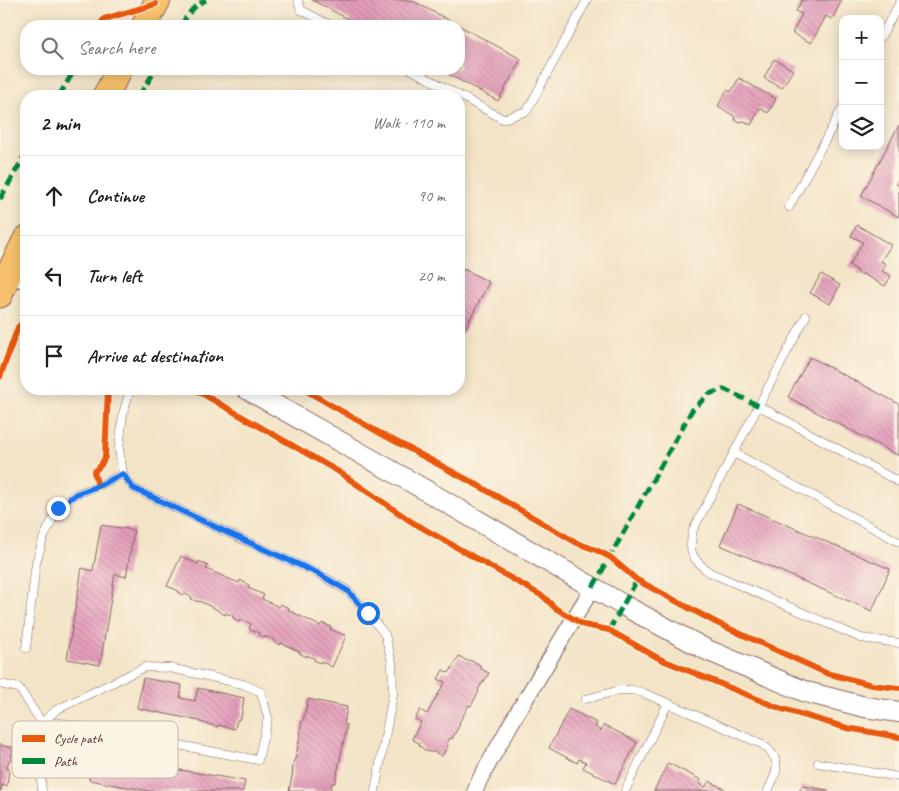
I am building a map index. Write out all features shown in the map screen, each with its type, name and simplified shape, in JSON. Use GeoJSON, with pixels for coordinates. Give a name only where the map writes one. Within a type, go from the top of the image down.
{"type":"FeatureCollection","features":[{"type":"Feature","properties":{"kind":"main road"},"geometry":{"type":"LineString","coordinates":[[147,20],[158,0]]}},
{"type":"Feature","properties":{"kind":"main road"},"geometry":{"type":"LineString","coordinates":[[108,90],[117,75]]}},
{"type":"Feature","properties":{"kind":"main road"},"geometry":{"type":"LineString","coordinates":[[0,295],[18,275]]}},
{"type":"Feature","properties":{"kind":"street"},"geometry":{"type":"LineString","coordinates":[[257,395],[622,605],[707,650],[806,692],[865,707],[899,712]]}},
{"type":"Feature","properties":{"kind":"street"},"geometry":{"type":"LineString","coordinates":[[475,791],[513,720],[593,587]]}},
{"type":"Feature","properties":{"kind":"lane"},"geometry":{"type":"LineString","coordinates":[[298,0],[301,10],[320,20]]}},
{"type":"Feature","properties":{"kind":"lane"},"geometry":{"type":"LineString","coordinates":[[465,99],[503,119],[527,111],[587,0]]}},
{"type":"Feature","properties":{"kind":"lane"},"geometry":{"type":"LineString","coordinates":[[884,31],[899,4]]}},
{"type":"Feature","properties":{"kind":"lane"},"geometry":{"type":"LineString","coordinates":[[421,75],[449,90]]}},
{"type":"Feature","properties":{"kind":"lane"},"geometry":{"type":"LineString","coordinates":[[789,207],[839,114]]}},
{"type":"Feature","properties":{"kind":"lane"},"geometry":{"type":"LineString","coordinates":[[806,316],[693,530],[689,544],[692,555],[709,572],[861,638],[899,643]]}},
{"type":"Feature","properties":{"kind":"lane"},"geometry":{"type":"LineString","coordinates":[[128,395],[123,414],[119,449],[123,474],[133,488],[317,573],[348,591],[385,635],[392,662],[393,694],[375,791]]}},
{"type":"Feature","properties":{"kind":"lane"},"geometry":{"type":"LineString","coordinates":[[758,406],[899,482]]}},
{"type":"Feature","properties":{"kind":"lane"},"geometry":{"type":"LineString","coordinates":[[734,453],[899,542]]}},
{"type":"Feature","properties":{"kind":"lane"},"geometry":{"type":"LineString","coordinates":[[26,648],[36,563],[43,539],[58,508],[76,494],[123,474]]}},
{"type":"Feature","properties":{"kind":"lane"},"geometry":{"type":"LineString","coordinates":[[44,721],[56,710],[145,667],[170,668],[243,684],[261,692],[268,718],[258,760],[178,745]]}},
{"type":"Feature","properties":{"kind":"lane"},"geometry":{"type":"LineString","coordinates":[[0,684],[19,688],[41,721]]}},
{"type":"Feature","properties":{"kind":"lane"},"geometry":{"type":"LineString","coordinates":[[586,699],[620,690],[644,693],[762,744],[771,750],[776,759],[778,769],[768,791]]}},
{"type":"Feature","properties":{"kind":"lane"},"geometry":{"type":"LineString","coordinates":[[625,791],[668,703]]}},
{"type":"Feature","properties":{"kind":"lane"},"geometry":{"type":"LineString","coordinates":[[818,763],[899,777]]}},
{"type":"Feature","properties":{"kind":"lane"},"geometry":{"type":"LineString","coordinates":[[41,778],[42,791]]}},
{"type":"Feature","properties":{"kind":"building"},"geometry":{"type":"Polygon","coordinates":[[[312,0],[408,0],[448,20],[350,20],[312,0]]]}},
{"type":"Feature","properties":{"kind":"building"},"geometry":{"type":"Polygon","coordinates":[[[802,0],[842,0],[832,19],[826,16],[811,43],[792,33],[802,14],[796,11],[802,0]]]}},
{"type":"Feature","properties":{"kind":"building"},"geometry":{"type":"Polygon","coordinates":[[[465,29],[521,59],[498,101],[450,75],[465,75],[465,29]]]}},
{"type":"Feature","properties":{"kind":"building"},"geometry":{"type":"Polygon","coordinates":[[[774,59],[793,70],[782,88],[764,78],[774,59]]]}},
{"type":"Feature","properties":{"kind":"building"},"geometry":{"type":"Polygon","coordinates":[[[739,78],[776,99],[768,113],[760,108],[751,125],[744,121],[739,122],[735,120],[734,116],[718,106],[727,90],[731,92],[739,78]]]}},
{"type":"Feature","properties":{"kind":"building"},"geometry":{"type":"Polygon","coordinates":[[[899,125],[899,179],[896,184],[899,186],[899,217],[861,196],[899,125]]]}},
{"type":"Feature","properties":{"kind":"building"},"geometry":{"type":"Polygon","coordinates":[[[857,225],[891,245],[881,261],[886,264],[882,271],[891,276],[885,286],[863,274],[860,275],[857,270],[849,266],[863,242],[851,236],[857,225]]]}},
{"type":"Feature","properties":{"kind":"building"},"geometry":{"type":"Polygon","coordinates":[[[465,270],[489,282],[465,329],[465,270]]]}},
{"type":"Feature","properties":{"kind":"building"},"geometry":{"type":"Polygon","coordinates":[[[821,274],[840,285],[830,304],[810,293],[821,274]]]}},
{"type":"Feature","properties":{"kind":"building"},"geometry":{"type":"Polygon","coordinates":[[[810,357],[899,404],[899,456],[788,397],[810,357]]]}},
{"type":"Feature","properties":{"kind":"building"},"geometry":{"type":"Polygon","coordinates":[[[738,504],[890,569],[872,611],[720,545],[738,504]]]}},
{"type":"Feature","properties":{"kind":"building"},"geometry":{"type":"Polygon","coordinates":[[[101,525],[134,530],[126,577],[115,574],[100,665],[67,659],[82,568],[93,571],[101,525]]]}},
{"type":"Feature","properties":{"kind":"building"},"geometry":{"type":"Polygon","coordinates":[[[181,556],[198,564],[199,561],[208,566],[206,569],[239,583],[240,580],[249,585],[248,588],[264,595],[262,599],[279,607],[280,604],[320,626],[322,623],[346,636],[332,667],[321,661],[320,663],[307,655],[307,657],[281,643],[280,645],[266,636],[266,638],[258,635],[259,633],[249,629],[251,624],[241,619],[240,622],[233,618],[233,616],[226,613],[225,615],[167,586],[181,556]]]}},
{"type":"Feature","properties":{"kind":"building"},"geometry":{"type":"Polygon","coordinates":[[[459,656],[467,661],[475,662],[480,665],[481,669],[489,673],[478,690],[471,706],[469,705],[452,739],[450,738],[446,745],[448,746],[442,756],[425,750],[412,739],[421,722],[415,719],[420,710],[427,714],[445,682],[438,679],[443,670],[449,673],[459,656]]]}},
{"type":"Feature","properties":{"kind":"building"},"geometry":{"type":"Polygon","coordinates":[[[143,678],[182,685],[180,698],[195,701],[198,688],[244,698],[241,718],[237,720],[235,729],[218,725],[218,727],[200,721],[137,708],[143,678]]]}},
{"type":"Feature","properties":{"kind":"building"},"geometry":{"type":"Polygon","coordinates":[[[308,699],[347,707],[344,725],[347,725],[335,783],[332,783],[330,791],[289,791],[308,699]]]}},
{"type":"Feature","properties":{"kind":"building"},"geometry":{"type":"Polygon","coordinates":[[[569,709],[597,723],[595,727],[601,731],[604,725],[637,742],[615,784],[583,768],[586,762],[579,759],[577,763],[549,748],[569,709]]]}},
{"type":"Feature","properties":{"kind":"building"},"geometry":{"type":"Polygon","coordinates":[[[0,744],[12,748],[12,754],[7,768],[9,769],[7,786],[2,785],[0,791],[0,744]]]}},
{"type":"Feature","properties":{"kind":"building"},"geometry":{"type":"Polygon","coordinates":[[[668,763],[701,780],[699,784],[706,787],[709,781],[728,791],[654,791],[668,763]]]}},
{"type":"Feature","properties":{"kind":"building"},"geometry":{"type":"Polygon","coordinates":[[[178,770],[245,781],[243,791],[149,791],[89,780],[89,778],[178,778],[178,770]]]}},
{"type":"Feature","properties":{"kind":"building"},"geometry":{"type":"Polygon","coordinates":[[[802,786],[828,790],[828,791],[799,791],[802,786]]]}},
{"type":"Feature","properties":{"kind":"marked path"},"geometry":{"type":"LineString","coordinates":[[185,20],[191,11],[206,0]]}},
{"type":"Feature","properties":{"kind":"marked path"},"geometry":{"type":"LineString","coordinates":[[63,90],[71,75]]}},
{"type":"Feature","properties":{"kind":"marked path"},"geometry":{"type":"LineString","coordinates":[[143,90],[152,75]]}},
{"type":"Feature","properties":{"kind":"marked path"},"geometry":{"type":"LineString","coordinates":[[0,199],[20,164]]}},
{"type":"Feature","properties":{"kind":"marked path"},"geometry":{"type":"LineString","coordinates":[[593,587],[692,410],[709,394],[724,389],[759,406]]}},
{"type":"Feature","properties":{"kind":"marked path"},"geometry":{"type":"LineString","coordinates":[[609,630],[637,580]]}},
{"type":"Feature","properties":{"kind":"cycle path"},"geometry":{"type":"LineString","coordinates":[[103,20],[156,4]]}},
{"type":"Feature","properties":{"kind":"cycle path"},"geometry":{"type":"LineString","coordinates":[[0,377],[20,325]]}},
{"type":"Feature","properties":{"kind":"cycle path"},"geometry":{"type":"LineString","coordinates":[[98,486],[94,472],[101,465],[105,457],[108,395]]}},
{"type":"Feature","properties":{"kind":"cycle path"},"geometry":{"type":"LineString","coordinates":[[204,395],[339,472],[412,522],[544,597],[555,608],[584,625],[609,630],[660,659],[779,708],[847,728],[899,737]]}},
{"type":"Feature","properties":{"kind":"cycle path"},"geometry":{"type":"LineString","coordinates":[[313,395],[479,486],[577,543],[610,557],[637,580],[717,623],[826,673],[872,685],[899,688]]}},
{"type":"Feature","properties":{"kind":"route"},"geometry":{"type":"LineString","coordinates":[[58,508],[76,494],[123,474],[133,488],[317,573],[348,591],[368,613]]}}]}
